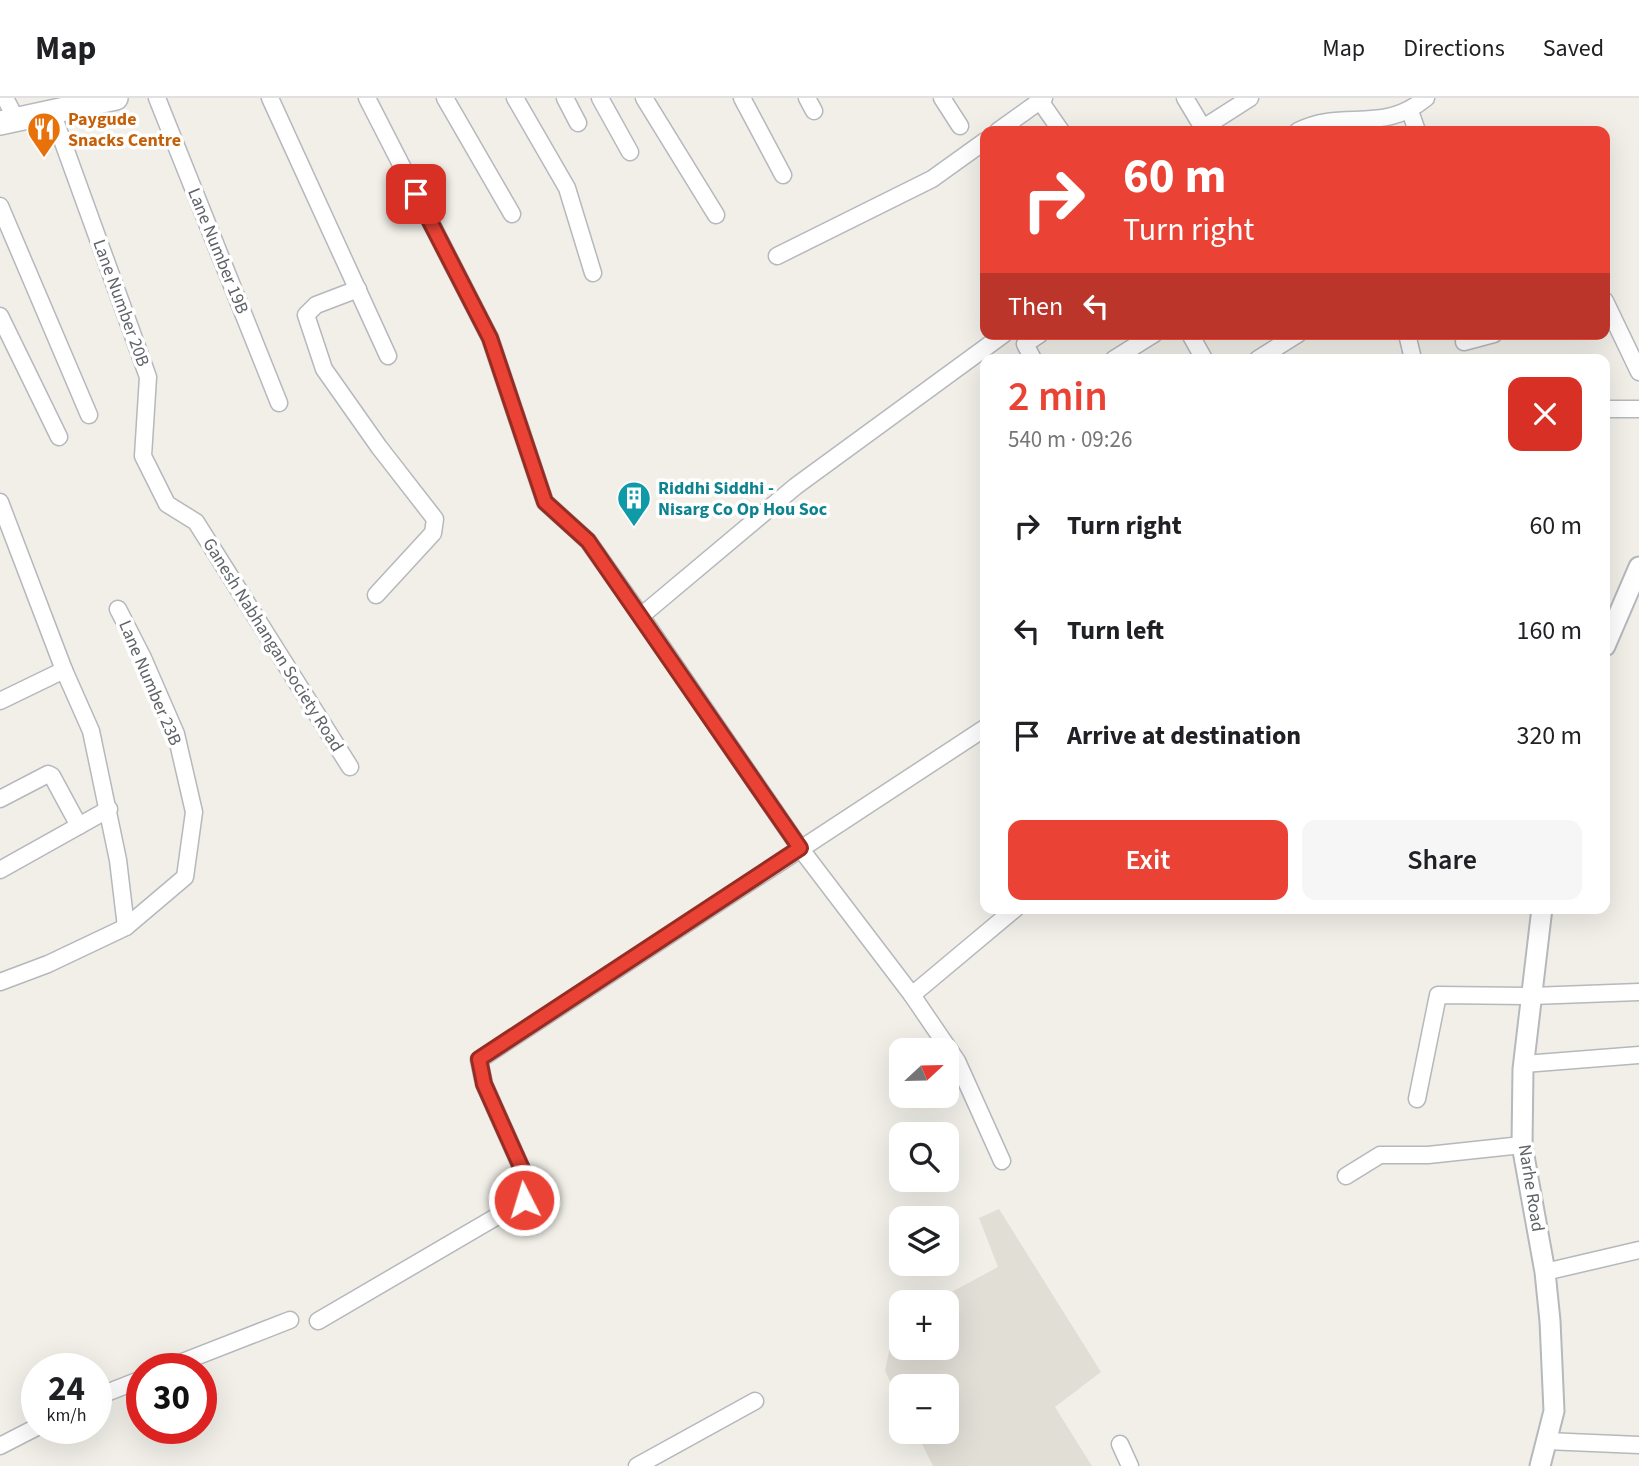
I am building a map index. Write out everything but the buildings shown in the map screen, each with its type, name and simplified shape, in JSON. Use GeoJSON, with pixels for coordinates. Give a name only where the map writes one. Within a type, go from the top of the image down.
{"type":"FeatureCollection","features":[{"type":"Feature","properties":{"kind":"main road"},"geometry":{"type":"LineString","coordinates":[[8,121],[105,99]]}},
{"type":"Feature","properties":{"kind":"street"},"geometry":{"type":"LineString","coordinates":[[5,98],[8,121]]}},
{"type":"Feature","properties":{"kind":"street","name":"Lane Number 19B"},"geometry":{"type":"LineString","coordinates":[[157,98],[279,403]]}},
{"type":"Feature","properties":{"kind":"street"},"geometry":{"type":"LineString","coordinates":[[270,98],[388,356]]}},
{"type":"Feature","properties":{"kind":"street"},"geometry":{"type":"LineString","coordinates":[[367,98],[490,338],[545,502],[588,541],[800,848],[912,995],[957,1061],[1002,1161]]}},
{"type":"Feature","properties":{"kind":"street"},"geometry":{"type":"LineString","coordinates":[[445,98],[512,214]]}},
{"type":"Feature","properties":{"kind":"street"},"geometry":{"type":"LineString","coordinates":[[515,98],[567,188],[593,273]]}},
{"type":"Feature","properties":{"kind":"street"},"geometry":{"type":"LineString","coordinates":[[565,98],[579,123]]}},
{"type":"Feature","properties":{"kind":"street"},"geometry":{"type":"LineString","coordinates":[[600,98],[630,152]]}},
{"type":"Feature","properties":{"kind":"street"},"geometry":{"type":"LineString","coordinates":[[644,98],[716,215]]}},
{"type":"Feature","properties":{"kind":"street"},"geometry":{"type":"LineString","coordinates":[[742,98],[783,175]]}},
{"type":"Feature","properties":{"kind":"street"},"geometry":{"type":"LineString","coordinates":[[942,98],[960,126]]}},
{"type":"Feature","properties":{"kind":"street"},"geometry":{"type":"LineString","coordinates":[[1185,98],[1202,126]]}},
{"type":"Feature","properties":{"kind":"street"},"geometry":{"type":"LineString","coordinates":[[1206,126],[1250,98]]}},
{"type":"Feature","properties":{"kind":"street"},"geometry":{"type":"LineString","coordinates":[[1312,126],[1325,121],[1384,120],[1410,111],[1426,98]]}},
{"type":"Feature","properties":{"kind":"street"},"geometry":{"type":"LineString","coordinates":[[1005,126],[1041,99],[1057,126]]}},
{"type":"Feature","properties":{"kind":"street"},"geometry":{"type":"LineString","coordinates":[[1410,111],[1415,126]]}},
{"type":"Feature","properties":{"kind":"street","name":"Lane Number 20B"},"geometry":{"type":"LineString","coordinates":[[52,112],[148,377],[143,456],[167,504],[196,522]]}},
{"type":"Feature","properties":{"kind":"street"},"geometry":{"type":"LineString","coordinates":[[777,256],[932,180],[980,145]]}},
{"type":"Feature","properties":{"kind":"street"},"geometry":{"type":"LineString","coordinates":[[0,206],[89,415]]}},
{"type":"Feature","properties":{"kind":"street"},"geometry":{"type":"LineString","coordinates":[[358,289],[316,304],[306,315],[320,358],[324,369],[379,447],[435,519],[433,533],[376,595]]}},
{"type":"Feature","properties":{"kind":"street"},"geometry":{"type":"LineString","coordinates":[[1610,312],[1639,372]]}},
{"type":"Feature","properties":{"kind":"street"},"geometry":{"type":"LineString","coordinates":[[0,316],[59,437]]}},
{"type":"Feature","properties":{"kind":"street"},"geometry":{"type":"LineString","coordinates":[[641,617],[796,486],[996,340]]}},
{"type":"Feature","properties":{"kind":"street"},"geometry":{"type":"LineString","coordinates":[[1030,354],[1025,344],[1031,340]]}},
{"type":"Feature","properties":{"kind":"street"},"geometry":{"type":"LineString","coordinates":[[1122,354],[1144,340]]}},
{"type":"Feature","properties":{"kind":"street"},"geometry":{"type":"LineString","coordinates":[[1266,354],[1288,340]]}},
{"type":"Feature","properties":{"kind":"street"},"geometry":{"type":"LineString","coordinates":[[1464,342],[1472,340]]}},
{"type":"Feature","properties":{"kind":"street"},"geometry":{"type":"LineString","coordinates":[[1610,409],[1639,409]]}},
{"type":"Feature","properties":{"kind":"street"},"geometry":{"type":"LineString","coordinates":[[0,502],[64,670],[91,731],[109,809],[127,927]]}},
{"type":"Feature","properties":{"kind":"street","name":"Ganesh Nabhangan Society Road"},"geometry":{"type":"LineString","coordinates":[[196,522],[350,767]]}},
{"type":"Feature","properties":{"kind":"street"},"geometry":{"type":"LineString","coordinates":[[1610,634],[1639,567]]}},
{"type":"Feature","properties":{"kind":"street","name":"Lane Number 23B"},"geometry":{"type":"LineString","coordinates":[[0,982],[48,964],[127,927],[185,877],[194,812],[176,734],[144,658],[118,609]]}},
{"type":"Feature","properties":{"kind":"street"},"geometry":{"type":"LineString","coordinates":[[0,701],[64,670]]}},
{"type":"Feature","properties":{"kind":"street"},"geometry":{"type":"LineString","coordinates":[[318,1321],[524,1200],[530,1187],[484,1084],[479,1059],[980,731]]}},
{"type":"Feature","properties":{"kind":"street"},"geometry":{"type":"LineString","coordinates":[[0,799],[48,774],[52,776],[79,826]]}},
{"type":"Feature","properties":{"kind":"street"},"geometry":{"type":"LineString","coordinates":[[0,870],[109,809]]}},
{"type":"Feature","properties":{"kind":"street"},"geometry":{"type":"LineString","coordinates":[[912,995],[1009,914]]}},
{"type":"Feature","properties":{"kind":"street","name":"Narhe Road"},"geometry":{"type":"LineString","coordinates":[[1540,1466],[1554,1411],[1550,1321],[1545,1272],[1522,1145],[1524,1064],[1541,914]]}},
{"type":"Feature","properties":{"kind":"street"},"geometry":{"type":"LineString","coordinates":[[1417,1099],[1438,995],[1532,996],[1639,992]]}},
{"type":"Feature","properties":{"kind":"street"},"geometry":{"type":"LineString","coordinates":[[1524,1064],[1639,1055]]}},
{"type":"Feature","properties":{"kind":"street"},"geometry":{"type":"LineString","coordinates":[[1346,1176],[1380,1155],[1428,1155],[1522,1145]]}},
{"type":"Feature","properties":{"kind":"street"},"geometry":{"type":"LineString","coordinates":[[1545,1272],[1639,1250]]}},
{"type":"Feature","properties":{"kind":"street"},"geometry":{"type":"LineString","coordinates":[[205,1353],[290,1320]]}},
{"type":"Feature","properties":{"kind":"street"},"geometry":{"type":"LineString","coordinates":[[637,1466],[755,1401]]}},
{"type":"Feature","properties":{"kind":"street"},"geometry":{"type":"LineString","coordinates":[[0,1446],[21,1435]]}},
{"type":"Feature","properties":{"kind":"street"},"geometry":{"type":"LineString","coordinates":[[1546,1441],[1639,1445]]}},
{"type":"Feature","properties":{"kind":"street"},"geometry":{"type":"LineString","coordinates":[[1120,1444],[1130,1466]]}},
{"type":"Feature","properties":{"kind":"shaded area"},"geometry":{"type":"Polygon","coordinates":[[[999,1209],[1101,1372],[1055,1407],[1092,1466],[933,1466],[922,1444],[959,1444],[959,1374],[889,1374],[889,1379],[885,1371],[889,1351],[889,1360],[959,1360],[959,1290],[955,1290],[998,1267],[979,1218],[999,1209]]]}},
{"type":"Feature","properties":{"kind":"place","name":"Paygude Snacks Centre"},"geometry":{"type":"Point","coordinates":[44,159]}},
{"type":"Feature","properties":{"kind":"place","name":"Riddhi Siddhi - Nisarg Co Op Hou Soc"},"geometry":{"type":"Point","coordinates":[634,528]}},
{"type":"Feature","properties":{"kind":"route"},"geometry":{"type":"LineString","coordinates":[[416,194],[490,338],[545,502],[588,541],[800,848],[479,1059],[484,1084],[530,1187],[524,1200]]}}]}
